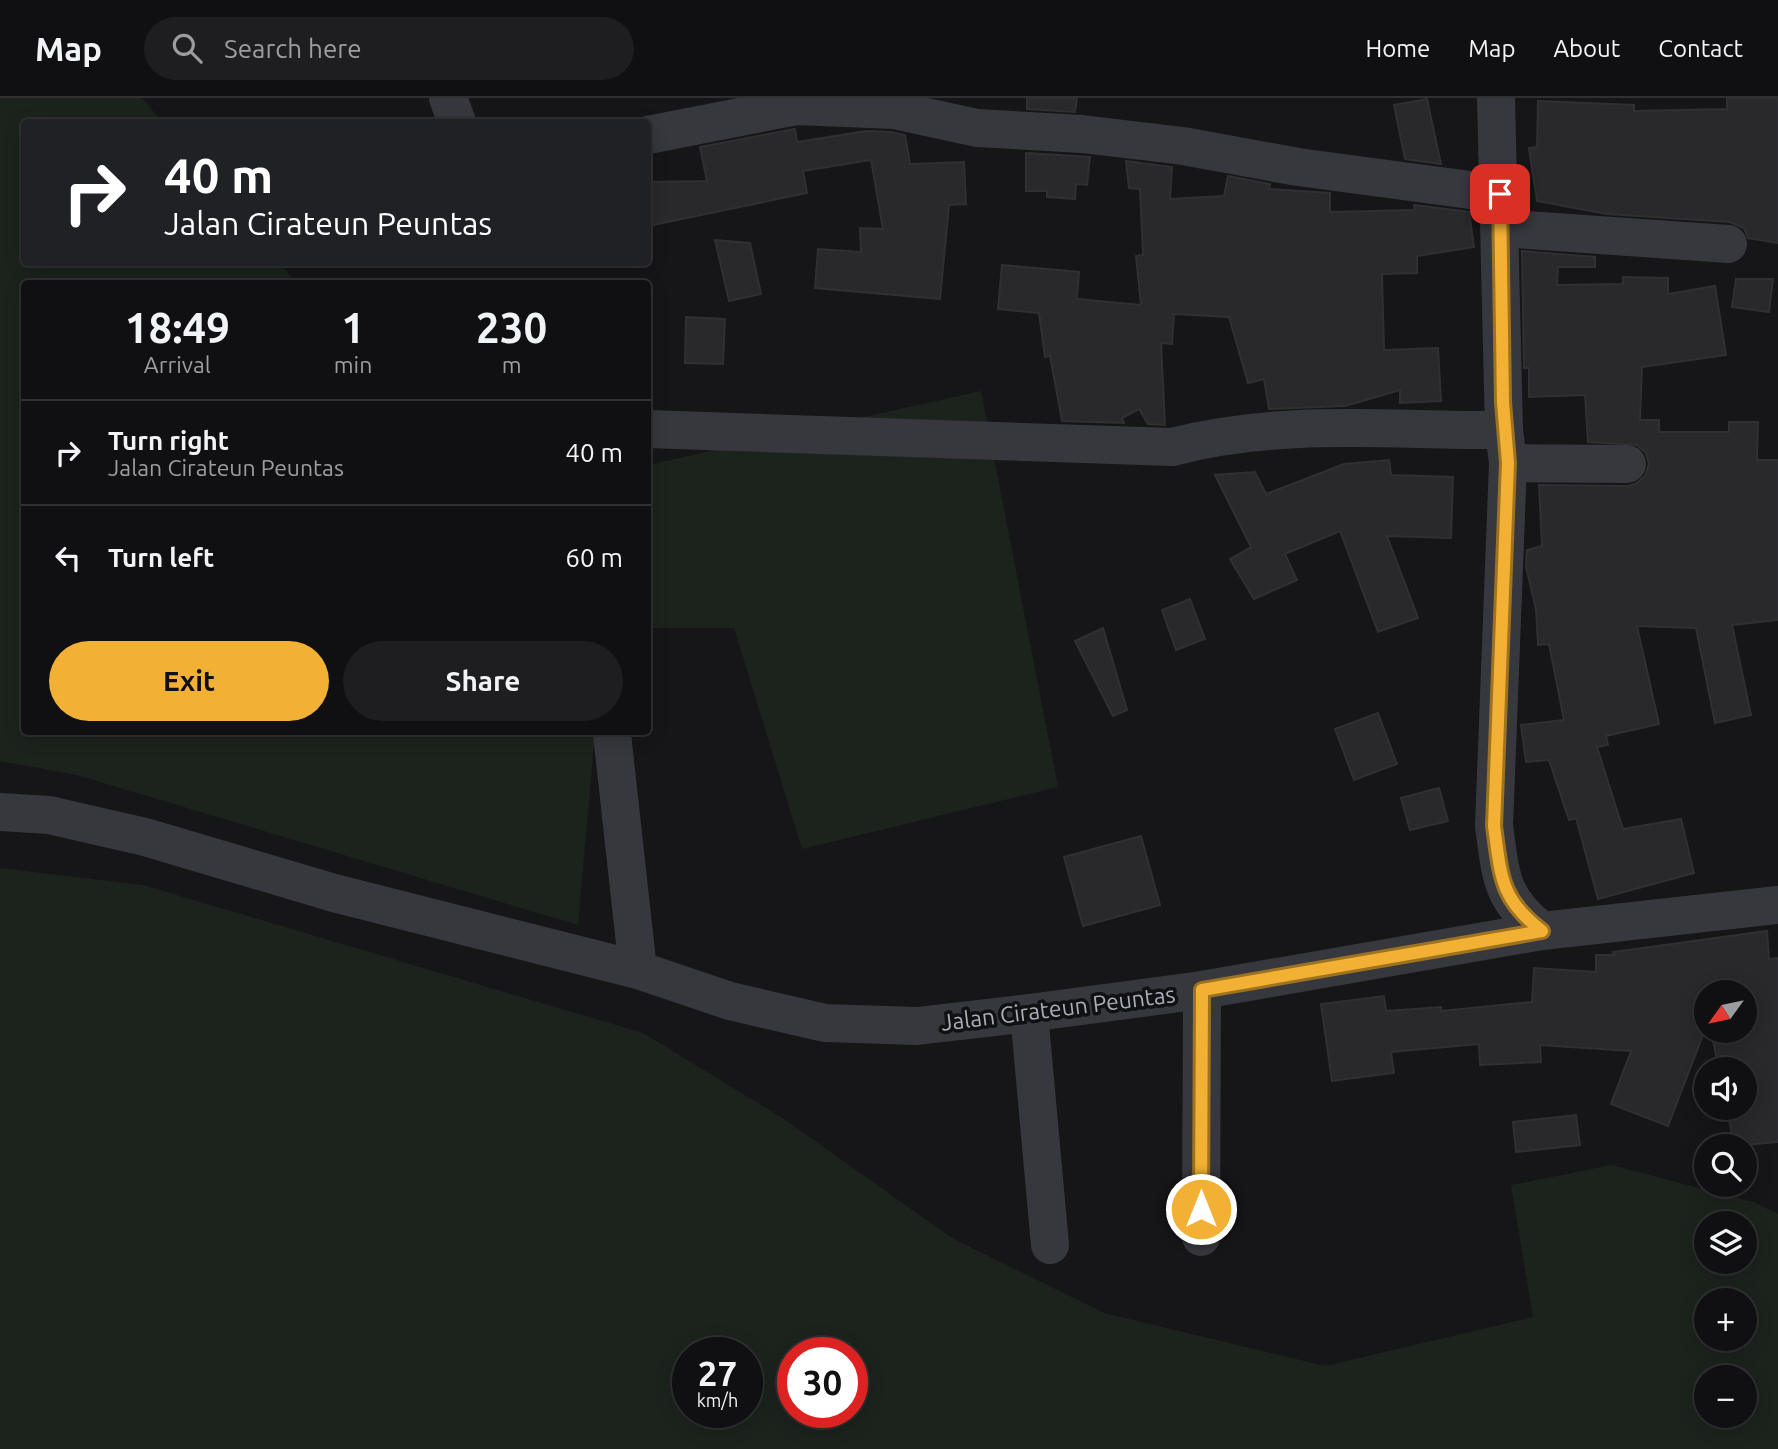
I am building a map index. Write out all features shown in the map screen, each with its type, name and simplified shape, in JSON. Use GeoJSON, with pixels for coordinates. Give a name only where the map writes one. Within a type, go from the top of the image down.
{"type":"FeatureCollection","features":[{"type":"Feature","properties":{"kind":"street"},"geometry":{"type":"LineString","coordinates":[[448,98],[456,119]]}},
{"type":"Feature","properties":{"kind":"street"},"geometry":{"type":"LineString","coordinates":[[1496,98],[1506,446],[1494,826],[1501,880],[1518,912],[1542,931]]}},
{"type":"Feature","properties":{"kind":"street"},"geometry":{"type":"LineString","coordinates":[[651,134],[796,106],[894,110],[977,128],[1082,134],[1184,146],[1298,167],[1500,211],[1728,244]]}},
{"type":"Feature","properties":{"kind":"street"},"geometry":{"type":"LineString","coordinates":[[651,429],[1171,447],[1221,434],[1357,426],[1627,464]]}},
{"type":"Feature","properties":{"kind":"street"},"geometry":{"type":"LineString","coordinates":[[612,735],[638,970]]}},
{"type":"Feature","properties":{"kind":"street","name":"Jalan Cirateun Peuntas"},"geometry":{"type":"LineString","coordinates":[[0,812],[49,815],[145,836],[334,893],[638,970],[730,1001],[825,1023],[917,1026],[1029,1013],[1202,990],[1542,931],[1778,905]]}},
{"type":"Feature","properties":{"kind":"street"},"geometry":{"type":"LineString","coordinates":[[1201,1237],[1202,990]]}},
{"type":"Feature","properties":{"kind":"street"},"geometry":{"type":"LineString","coordinates":[[1029,1013],[1050,1245]]}},
{"type":"Feature","properties":{"kind":"shaded area"},"geometry":{"type":"Polygon","coordinates":[[[0,98],[142,98],[160,119],[21,119],[21,266],[282,266],[294,280],[21,280],[21,735],[595,735],[578,925],[77,775],[0,761],[0,98]]]}},
{"type":"Feature","properties":{"kind":"shaded area"},"geometry":{"type":"Polygon","coordinates":[[[981,391],[1058,787],[802,849],[734,628],[651,628],[651,464],[981,391]]]}},
{"type":"Feature","properties":{"kind":"shaded area"},"geometry":{"type":"Polygon","coordinates":[[[0,868],[143,885],[643,1033],[784,1119],[952,1238],[1104,1313],[1325,1366],[1533,1317],[1511,1185],[1611,1165],[1694,1187],[1694,1197],[1734,1197],[1753,1202],[1778,1214],[1778,1449],[0,1449],[0,868]]]}},
{"type":"Feature","properties":{"kind":"building"},"geometry":{"type":"Polygon","coordinates":[[[1027,98],[1077,98],[1075,112],[1027,109],[1027,98]]]}},
{"type":"Feature","properties":{"kind":"building"},"geometry":{"type":"Polygon","coordinates":[[[1727,98],[1778,98],[1778,243],[1748,238],[1744,228],[1730,222],[1607,214],[1537,201],[1529,148],[1537,147],[1538,101],[1634,105],[1634,111],[1727,109],[1727,98]]]}},
{"type":"Feature","properties":{"kind":"building"},"geometry":{"type":"Polygon","coordinates":[[[1427,99],[1441,164],[1405,159],[1394,105],[1427,99]]]}},
{"type":"Feature","properties":{"kind":"building"},"geometry":{"type":"Polygon","coordinates":[[[795,129],[797,142],[866,131],[891,132],[905,135],[910,164],[964,162],[966,204],[949,205],[940,299],[815,288],[818,249],[861,252],[860,228],[883,229],[871,160],[803,171],[807,193],[651,225],[651,182],[707,181],[700,147],[795,129]]]}},
{"type":"Feature","properties":{"kind":"building"},"geometry":{"type":"Polygon","coordinates":[[[1026,153],[1090,157],[1087,185],[1076,184],[1075,199],[1047,197],[1047,191],[1026,191],[1026,153]]]}},
{"type":"Feature","properties":{"kind":"building"},"geometry":{"type":"Polygon","coordinates":[[[1126,161],[1172,167],[1170,199],[1224,196],[1228,176],[1270,184],[1269,189],[1330,193],[1330,212],[1415,210],[1414,205],[1469,212],[1474,247],[1417,256],[1417,273],[1382,274],[1384,350],[1438,348],[1441,401],[1400,403],[1400,390],[1345,406],[1269,409],[1264,379],[1248,383],[1229,317],[1174,314],[1172,344],[1161,343],[1165,425],[1148,424],[1139,409],[1122,418],[1124,423],[1062,421],[1050,356],[1045,357],[1039,313],[998,309],[1002,265],[1079,272],[1077,299],[1141,305],[1136,256],[1143,255],[1140,189],[1129,188],[1126,161]]]}},
{"type":"Feature","properties":{"kind":"building"},"geometry":{"type":"Polygon","coordinates":[[[715,240],[750,243],[761,294],[729,301],[715,240]]]}},
{"type":"Feature","properties":{"kind":"building"},"geometry":{"type":"Polygon","coordinates":[[[1522,251],[1595,257],[1595,267],[1558,267],[1557,285],[1623,284],[1623,277],[1668,278],[1668,294],[1715,286],[1726,355],[1642,367],[1640,420],[1659,420],[1659,432],[1729,432],[1729,422],[1758,422],[1757,460],[1778,460],[1778,620],[1732,625],[1751,715],[1715,723],[1696,628],[1637,626],[1659,724],[1606,736],[1608,745],[1597,747],[1623,829],[1681,819],[1694,873],[1598,899],[1576,818],[1569,820],[1549,760],[1526,762],[1521,725],[1564,720],[1549,644],[1538,645],[1536,609],[1526,567],[1527,550],[1542,546],[1539,485],[1628,486],[1645,476],[1649,464],[1646,453],[1637,445],[1588,442],[1585,395],[1529,397],[1529,368],[1524,368],[1522,251]]]}},
{"type":"Feature","properties":{"kind":"building"},"geometry":{"type":"Polygon","coordinates":[[[1736,279],[1773,279],[1769,312],[1732,307],[1736,279]]]}},
{"type":"Feature","properties":{"kind":"building"},"geometry":{"type":"Polygon","coordinates":[[[686,317],[725,319],[723,364],[685,363],[686,317]]]}},
{"type":"Feature","properties":{"kind":"building"},"geometry":{"type":"Polygon","coordinates":[[[1389,460],[1391,475],[1453,477],[1451,538],[1387,536],[1418,618],[1378,632],[1340,531],[1285,554],[1297,580],[1254,599],[1230,559],[1251,547],[1215,475],[1255,472],[1266,494],[1344,464],[1389,460]]]}},
{"type":"Feature","properties":{"kind":"building"},"geometry":{"type":"Polygon","coordinates":[[[1190,599],[1205,639],[1176,650],[1162,610],[1190,599]]]}},
{"type":"Feature","properties":{"kind":"building"},"geometry":{"type":"Polygon","coordinates":[[[1103,628],[1127,710],[1113,716],[1075,641],[1103,628]]]}},
{"type":"Feature","properties":{"kind":"building"},"geometry":{"type":"Polygon","coordinates":[[[1378,713],[1397,764],[1354,780],[1335,729],[1378,713]]]}},
{"type":"Feature","properties":{"kind":"building"},"geometry":{"type":"Polygon","coordinates":[[[1439,788],[1448,821],[1410,830],[1401,798],[1439,788]]]}},
{"type":"Feature","properties":{"kind":"building"},"geometry":{"type":"Polygon","coordinates":[[[1141,836],[1160,905],[1083,926],[1064,857],[1141,836]]]}},
{"type":"Feature","properties":{"kind":"building"},"geometry":{"type":"Polygon","coordinates":[[[1767,931],[1769,959],[1778,958],[1778,1142],[1757,1144],[1757,1134],[1732,1134],[1729,1120],[1757,1120],[1757,1057],[1716,1057],[1714,1043],[1757,1043],[1757,980],[1694,980],[1694,1043],[1700,1043],[1668,1126],[1611,1104],[1631,1051],[1540,1045],[1541,1062],[1480,1065],[1479,1044],[1391,1052],[1394,1073],[1332,1081],[1321,1004],[1384,996],[1386,1011],[1441,1007],[1441,1011],[1532,1002],[1534,968],[1596,972],[1596,955],[1614,955],[1613,952],[1767,931]]]}},
{"type":"Feature","properties":{"kind":"building"},"geometry":{"type":"Polygon","coordinates":[[[1576,1115],[1580,1145],[1516,1152],[1513,1122],[1576,1115]]]}},
{"type":"Feature","properties":{"kind":"route"},"geometry":{"type":"LineString","coordinates":[[1201,1209],[1202,990],[1542,931],[1518,912],[1501,880],[1494,826],[1498,667],[1508,463],[1504,430],[1500,321],[1500,194]]}}]}
